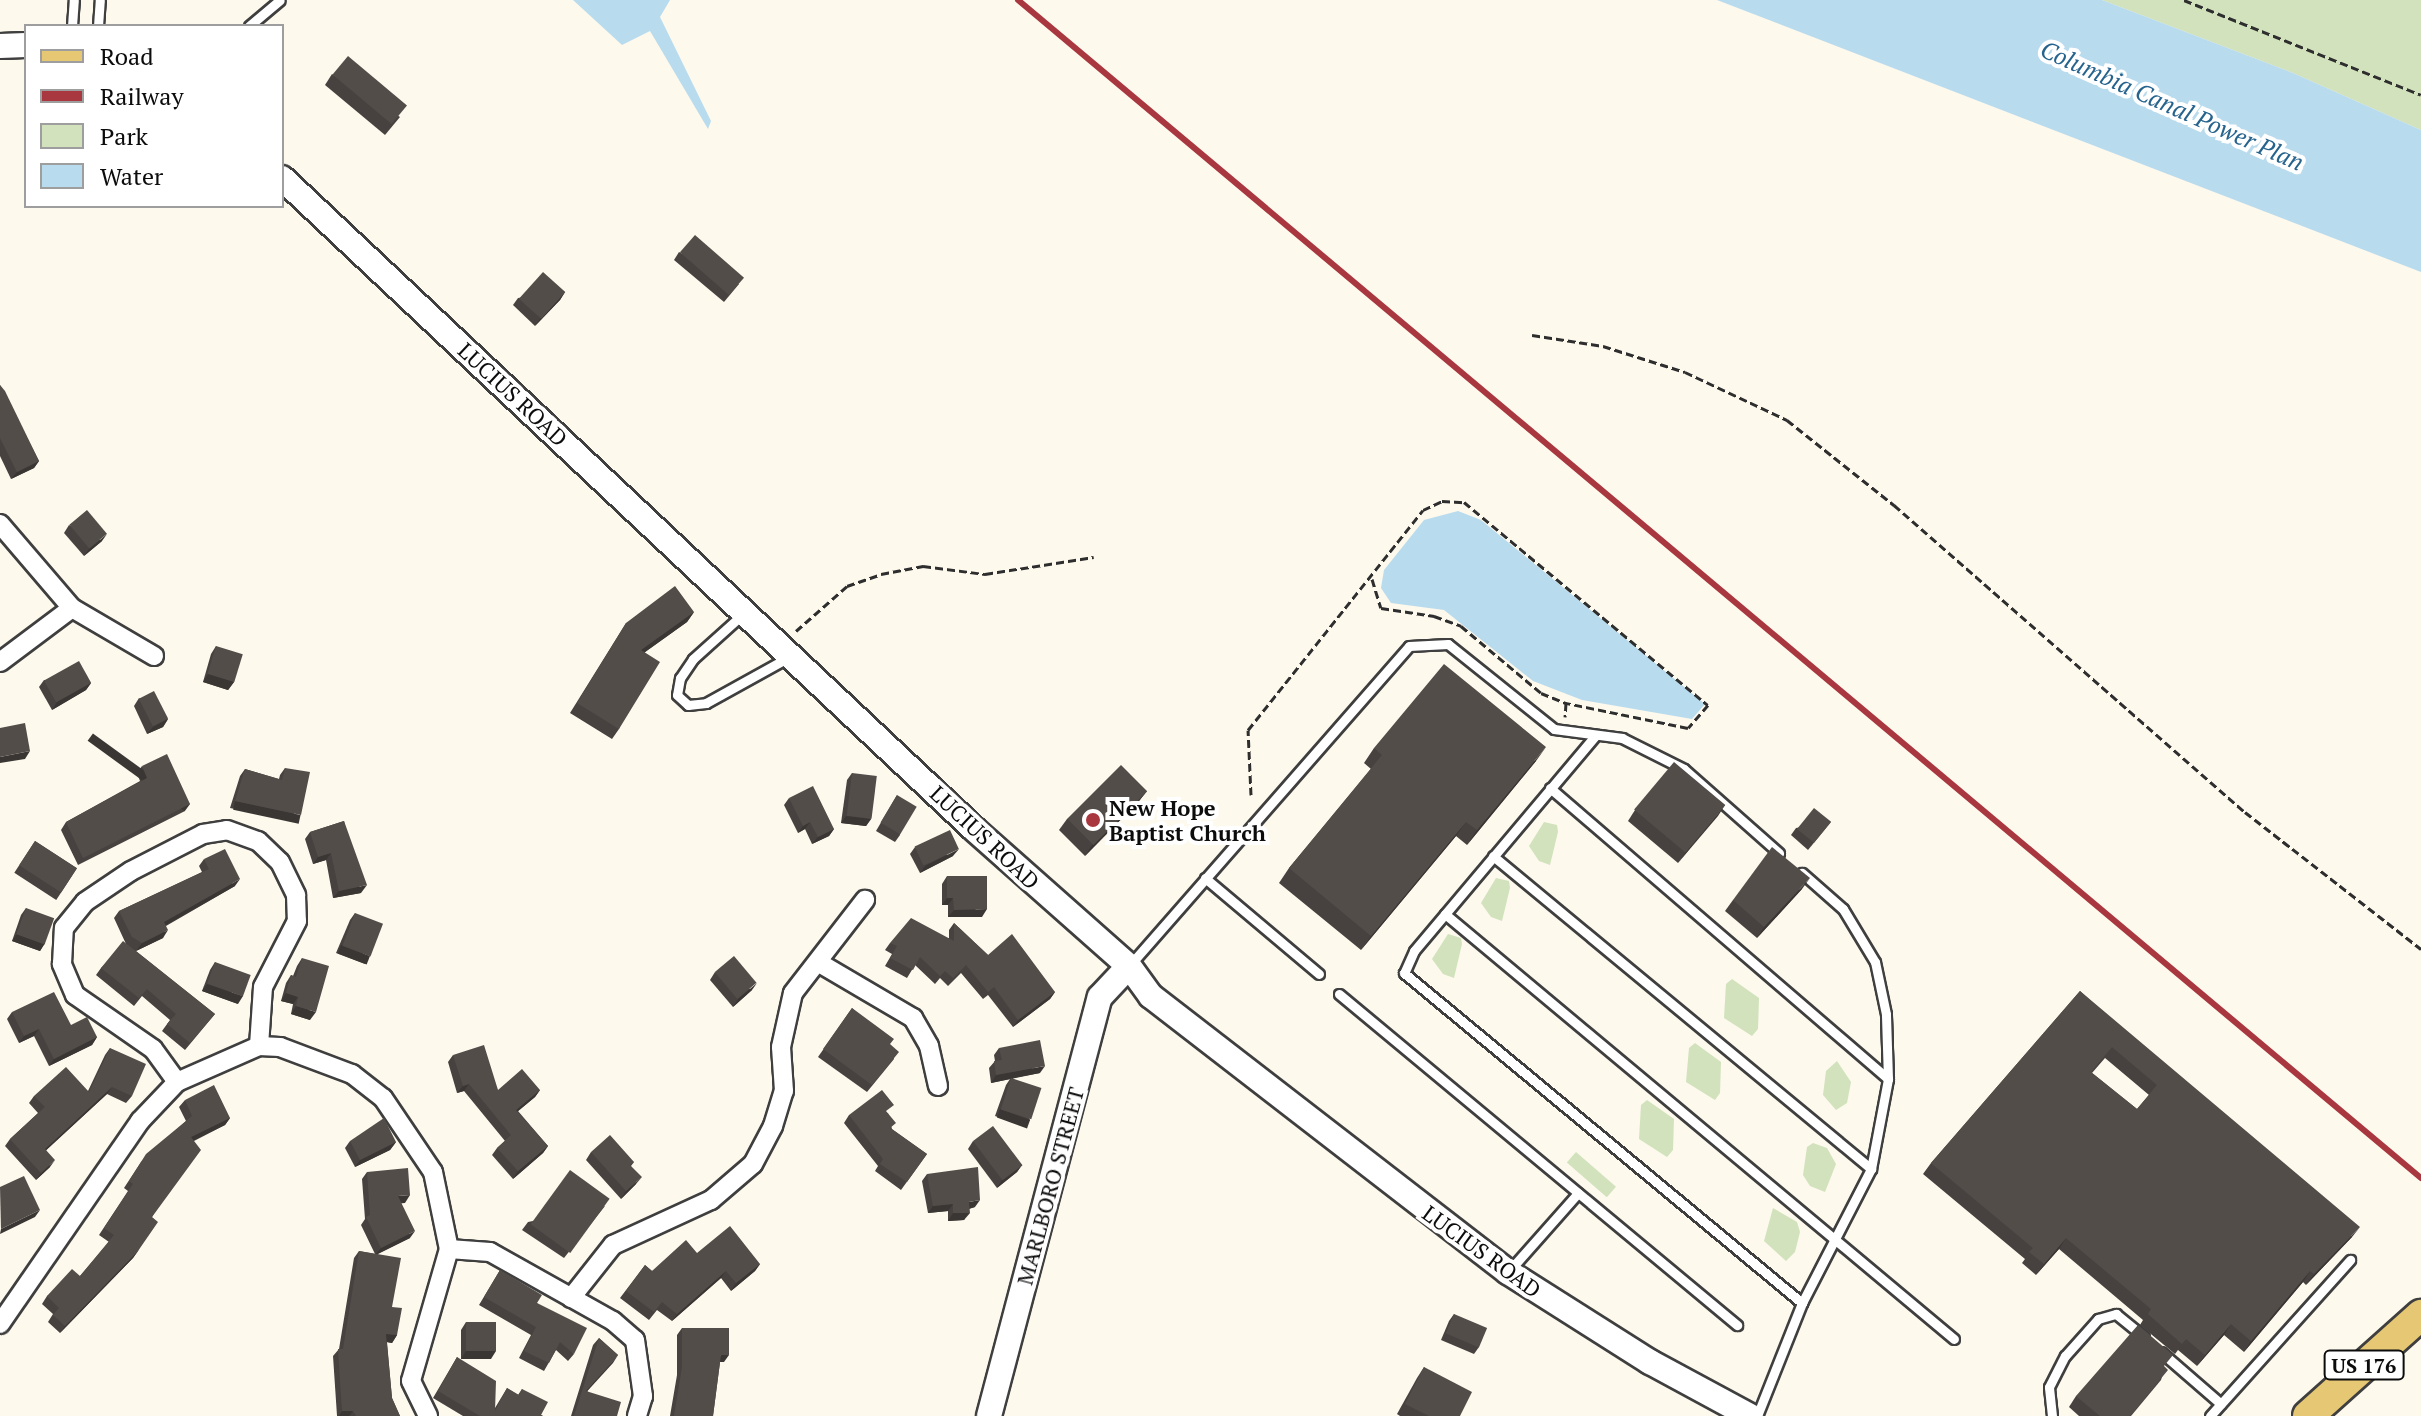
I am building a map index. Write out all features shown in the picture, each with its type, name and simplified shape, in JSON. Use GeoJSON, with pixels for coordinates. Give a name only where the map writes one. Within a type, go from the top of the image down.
{"type":"FeatureCollection","features":[{"type":"Feature","properties":{"kind":"main road","name":"US 176"},"geometry":{"type":"LineString","coordinates":[[2308,1416],[2421,1315]]}},
{"type":"Feature","properties":{"kind":"street"},"geometry":{"type":"LineString","coordinates":[[0,46],[24,45]]}},
{"type":"Feature","properties":{"kind":"street","name":"LUCIUS ROAD"},"geometry":{"type":"LineString","coordinates":[[284,180],[974,829],[1129,966],[1151,996],[1508,1272],[1650,1362],[1750,1416]]}},
{"type":"Feature","properties":{"kind":"street"},"geometry":{"type":"LineString","coordinates":[[0,524],[72,608],[154,656]]}},
{"type":"Feature","properties":{"kind":"street"},"geometry":{"type":"LineString","coordinates":[[0,662],[72,608]]}},
{"type":"Feature","properties":{"kind":"street"},"geometry":{"type":"LineString","coordinates":[[177,1082],[153,1049],[75,995],[62,964],[64,928],[85,902],[120,879],[203,834],[227,830],[258,841],[280,862],[296,895],[297,921],[263,987],[259,1046]]}},
{"type":"Feature","properties":{"kind":"street"},"geometry":{"type":"LineString","coordinates":[[571,1298],[613,1245],[711,1200],[753,1164],[773,1126],[784,1091],[785,1013],[793,993],[821,964],[865,900]]}},
{"type":"Feature","properties":{"kind":"street"},"geometry":{"type":"LineString","coordinates":[[821,964],[913,1018],[929,1046],[938,1086]]}},
{"type":"Feature","properties":{"kind":"street","name":"MARLBORO STREET"},"geometry":{"type":"LineString","coordinates":[[989,1416],[1100,997],[1129,966]]}},
{"type":"Feature","properties":{"kind":"street"},"geometry":{"type":"LineString","coordinates":[[0,1324],[140,1121],[177,1082],[259,1046],[317,1056],[352,1074],[383,1098],[433,1172],[449,1249],[411,1381],[428,1416]]}},
{"type":"Feature","properties":{"kind":"street"},"geometry":{"type":"LineString","coordinates":[[449,1249],[490,1252],[571,1298],[635,1340],[643,1396],[637,1416]]}},
{"type":"Feature","properties":{"kind":"lane"},"geometry":{"type":"LineString","coordinates":[[72,24],[74,0]]}},
{"type":"Feature","properties":{"kind":"lane"},"geometry":{"type":"LineString","coordinates":[[98,24],[100,0]]}},
{"type":"Feature","properties":{"kind":"lane"},"geometry":{"type":"LineString","coordinates":[[251,24],[280,0]]}},
{"type":"Feature","properties":{"kind":"lane"},"geometry":{"type":"LineString","coordinates":[[746,612],[693,659],[680,678],[677,695],[688,705],[706,703],[788,652]]}},
{"type":"Feature","properties":{"kind":"lane"},"geometry":{"type":"LineString","coordinates":[[1129,966],[1409,646],[1448,644],[1554,729],[1622,738],[1684,769],[1784,858]]}},
{"type":"Feature","properties":{"kind":"lane"},"geometry":{"type":"LineString","coordinates":[[1595,736],[1414,951],[1404,973],[1802,1303]]}},
{"type":"Feature","properties":{"kind":"lane"},"geometry":{"type":"LineString","coordinates":[[1550,788],[1888,1079]]}},
{"type":"Feature","properties":{"kind":"lane"},"geometry":{"type":"LineString","coordinates":[[1493,856],[1871,1169]]}},
{"type":"Feature","properties":{"kind":"lane"},"geometry":{"type":"LineString","coordinates":[[1757,1416],[1802,1303],[1871,1169],[1888,1079],[1886,1014],[1875,962],[1843,909],[1796,868]]}},
{"type":"Feature","properties":{"kind":"lane"},"geometry":{"type":"LineString","coordinates":[[1205,878],[1319,974]]}},
{"type":"Feature","properties":{"kind":"lane"},"geometry":{"type":"LineString","coordinates":[[1445,914],[1837,1237],[1954,1339]]}},
{"type":"Feature","properties":{"kind":"lane"},"geometry":{"type":"LineString","coordinates":[[1339,994],[1737,1325]]}},
{"type":"Feature","properties":{"kind":"lane"},"geometry":{"type":"LineString","coordinates":[[1508,1272],[1578,1193]]}},
{"type":"Feature","properties":{"kind":"lane"},"geometry":{"type":"LineString","coordinates":[[2210,1416],[2350,1260]]}},
{"type":"Feature","properties":{"kind":"lane"},"geometry":{"type":"LineString","coordinates":[[2052,1416],[2049,1387],[2065,1356],[2098,1319],[2116,1314],[2221,1404]]}},
{"type":"Feature","properties":{"kind":"path"},"geometry":{"type":"LineString","coordinates":[[2184,0],[2421,95]]}},
{"type":"Feature","properties":{"kind":"path"},"geometry":{"type":"LineString","coordinates":[[1532,335],[1603,346],[1685,372],[1787,420],[1894,505],[2245,812],[2421,949]]}},
{"type":"Feature","properties":{"kind":"path"},"geometry":{"type":"LineString","coordinates":[[1251,795],[1248,730],[1423,510],[1442,501],[1464,502],[1708,705],[1688,728],[1566,703],[1563,730]]}},
{"type":"Feature","properties":{"kind":"path"},"geometry":{"type":"LineString","coordinates":[[788,652],[804,620],[847,586],[881,574],[923,566],[985,574],[1094,557]]}},
{"type":"Feature","properties":{"kind":"green space"},"geometry":{"type":"Polygon","coordinates":[[[2102,0],[2421,0],[2421,130],[2293,73],[2102,0]]]}},
{"type":"Feature","properties":{"kind":"green space"},"geometry":{"type":"Polygon","coordinates":[[[1544,822],[1557,825],[1558,832],[1550,865],[1539,861],[1529,846],[1544,822]]]}},
{"type":"Feature","properties":{"kind":"green space"},"geometry":{"type":"Polygon","coordinates":[[[1496,878],[1509,881],[1510,888],[1502,921],[1491,917],[1481,903],[1496,878]]]}},
{"type":"Feature","properties":{"kind":"green space"},"geometry":{"type":"Polygon","coordinates":[[[1448,934],[1461,938],[1462,944],[1454,978],[1443,974],[1432,959],[1448,934]]]}},
{"type":"Feature","properties":{"kind":"green space"},"geometry":{"type":"Polygon","coordinates":[[[1732,979],[1759,998],[1758,1029],[1752,1036],[1724,1018],[1726,984],[1732,979]]]}},
{"type":"Feature","properties":{"kind":"green space"},"geometry":{"type":"Polygon","coordinates":[[[1695,1043],[1721,1062],[1720,1093],[1715,1100],[1686,1082],[1689,1048],[1695,1043]]]}},
{"type":"Feature","properties":{"kind":"green space"},"geometry":{"type":"Polygon","coordinates":[[[1837,1061],[1851,1082],[1847,1103],[1836,1110],[1823,1095],[1826,1071],[1837,1061]]]}},
{"type":"Feature","properties":{"kind":"green space"},"geometry":{"type":"Polygon","coordinates":[[[1647,1100],[1674,1119],[1673,1150],[1667,1157],[1639,1139],[1641,1105],[1647,1100]]]}},
{"type":"Feature","properties":{"kind":"green space"},"geometry":{"type":"Polygon","coordinates":[[[1813,1143],[1827,1148],[1836,1164],[1825,1192],[1810,1186],[1803,1175],[1807,1147],[1813,1143]]]}},
{"type":"Feature","properties":{"kind":"green space"},"geometry":{"type":"Polygon","coordinates":[[[1576,1152],[1616,1187],[1607,1197],[1567,1163],[1576,1152]]]}},
{"type":"Feature","properties":{"kind":"green space"},"geometry":{"type":"Polygon","coordinates":[[[1773,1208],[1797,1222],[1800,1232],[1795,1252],[1786,1261],[1764,1241],[1773,1208]]]}},
{"type":"Feature","properties":{"kind":"water"},"geometry":{"type":"Polygon","coordinates":[[[573,0],[670,0],[660,17],[711,121],[708,129],[650,31],[622,45],[573,0]]]}},
{"type":"Feature","properties":{"kind":"water","name":"Columbia Canal Power Plan"},"geometry":{"type":"Polygon","coordinates":[[[1717,0],[2102,0],[2293,73],[2421,130],[2421,272],[1717,0]]]}},
{"type":"Feature","properties":{"kind":"water"},"geometry":{"type":"Polygon","coordinates":[[[1458,511],[1481,520],[1705,704],[1692,719],[1582,700],[1533,681],[1444,610],[1391,603],[1381,588],[1384,570],[1424,520],[1458,511]]]}},
{"type":"Feature","properties":{"kind":"building"},"geometry":{"type":"Polygon","coordinates":[[[348,56],[407,105],[392,124],[333,74],[348,56]]]}},
{"type":"Feature","properties":{"kind":"building"},"geometry":{"type":"Polygon","coordinates":[[[695,235],[744,278],[729,295],[680,252],[695,235]]]}},
{"type":"Feature","properties":{"kind":"building"},"geometry":{"type":"Polygon","coordinates":[[[543,272],[565,292],[541,319],[519,299],[543,272]]]}},
{"type":"Feature","properties":{"kind":"building"},"geometry":{"type":"Polygon","coordinates":[[[0,385],[39,461],[17,472],[0,438],[0,385]]]}},
{"type":"Feature","properties":{"kind":"building"},"geometry":{"type":"Polygon","coordinates":[[[87,510],[107,534],[89,549],[69,525],[87,510]]]}},
{"type":"Feature","properties":{"kind":"building"},"geometry":{"type":"Polygon","coordinates":[[[675,586],[694,612],[641,650],[660,662],[619,729],[577,703],[626,623],[675,586]]]}},
{"type":"Feature","properties":{"kind":"building"},"geometry":{"type":"Polygon","coordinates":[[[216,646],[243,654],[234,682],[208,674],[216,646]]]}},
{"type":"Feature","properties":{"kind":"building"},"geometry":{"type":"Polygon","coordinates":[[[79,661],[91,683],[56,702],[44,680],[79,661]]]}},
{"type":"Feature","properties":{"kind":"building"},"geometry":{"type":"Polygon","coordinates":[[[1444,664],[1546,747],[1477,830],[1466,822],[1371,936],[1289,868],[1382,755],[1374,748],[1444,664]]]}},
{"type":"Feature","properties":{"kind":"building"},"geometry":{"type":"Polygon","coordinates":[[[154,691],[168,719],[153,726],[139,699],[154,691]]]}},
{"type":"Feature","properties":{"kind":"building"},"geometry":{"type":"Polygon","coordinates":[[[25,723],[30,751],[0,757],[0,728],[25,723]]]}},
{"type":"Feature","properties":{"kind":"building"},"geometry":{"type":"Polygon","coordinates":[[[167,754],[190,804],[83,858],[66,822],[147,778],[142,766],[167,754]]]}},
{"type":"Feature","properties":{"kind":"building"},"geometry":{"type":"Polygon","coordinates":[[[1674,762],[1725,805],[1685,853],[1634,809],[1674,762]]]}},
{"type":"Feature","properties":{"kind":"building"},"geometry":{"type":"Polygon","coordinates":[[[1121,765],[1147,791],[1093,845],[1067,819],[1121,765]]]}},
{"type":"Feature","properties":{"kind":"building"},"geometry":{"type":"Polygon","coordinates":[[[285,768],[310,772],[301,815],[235,801],[245,769],[282,780],[285,768]]]}},
{"type":"Feature","properties":{"kind":"building"},"geometry":{"type":"Polygon","coordinates":[[[852,773],[877,776],[872,819],[847,816],[852,773]]]}},
{"type":"Feature","properties":{"kind":"building"},"geometry":{"type":"Polygon","coordinates":[[[813,786],[834,829],[818,837],[810,822],[803,826],[789,798],[813,786]]]}},
{"type":"Feature","properties":{"kind":"building"},"geometry":{"type":"Polygon","coordinates":[[[897,795],[917,807],[900,834],[881,822],[897,795]]]}},
{"type":"Feature","properties":{"kind":"building"},"geometry":{"type":"Polygon","coordinates":[[[1814,808],[1831,822],[1814,843],[1797,829],[1814,808]]]}},
{"type":"Feature","properties":{"kind":"building"},"geometry":{"type":"Polygon","coordinates":[[[344,821],[367,885],[339,891],[331,853],[318,857],[310,832],[344,821]]]}},
{"type":"Feature","properties":{"kind":"building"},"geometry":{"type":"Polygon","coordinates":[[[950,830],[959,849],[924,866],[915,846],[950,830]]]}},
{"type":"Feature","properties":{"kind":"building"},"geometry":{"type":"Polygon","coordinates":[[[35,841],[77,868],[61,893],[19,865],[35,841]]]}},
{"type":"Feature","properties":{"kind":"building"},"geometry":{"type":"Polygon","coordinates":[[[1772,847],[1810,878],[1764,927],[1733,900],[1772,847]]]}},
{"type":"Feature","properties":{"kind":"building"},"geometry":{"type":"Polygon","coordinates":[[[225,849],[240,879],[164,922],[168,930],[142,943],[132,937],[119,911],[209,869],[204,859],[225,849]]]}},
{"type":"Feature","properties":{"kind":"building"},"geometry":{"type":"Polygon","coordinates":[[[947,876],[987,876],[987,909],[954,910],[953,898],[947,898],[947,876]]]}},
{"type":"Feature","properties":{"kind":"building"},"geometry":{"type":"Polygon","coordinates":[[[26,908],[54,918],[45,945],[16,934],[26,908]]]}},
{"type":"Feature","properties":{"kind":"building"},"geometry":{"type":"Polygon","coordinates":[[[355,913],[383,924],[370,956],[342,946],[355,913]]]}},
{"type":"Feature","properties":{"kind":"building"},"geometry":{"type":"Polygon","coordinates":[[[911,918],[954,941],[954,923],[988,955],[1012,934],[1055,992],[1018,1020],[994,987],[988,992],[966,965],[953,978],[945,971],[940,976],[920,957],[913,970],[890,958],[897,946],[890,943],[911,918]]]}},
{"type":"Feature","properties":{"kind":"building"},"geometry":{"type":"Polygon","coordinates":[[[123,941],[215,1014],[190,1043],[167,1024],[176,1014],[147,989],[139,998],[101,968],[123,941]]]}},
{"type":"Feature","properties":{"kind":"building"},"geometry":{"type":"Polygon","coordinates":[[[734,956],[756,983],[737,999],[715,972],[734,956]]]}},
{"type":"Feature","properties":{"kind":"building"},"geometry":{"type":"Polygon","coordinates":[[[302,958],[329,966],[316,1012],[296,1006],[298,997],[286,993],[291,975],[296,977],[302,958]]]}},
{"type":"Feature","properties":{"kind":"building"},"geometry":{"type":"Polygon","coordinates":[[[215,962],[251,975],[243,997],[207,984],[215,962]]]}},
{"type":"Feature","properties":{"kind":"building"},"geometry":{"type":"Polygon","coordinates":[[[2080,991],[2360,1227],[2314,1274],[2310,1271],[2251,1341],[2231,1324],[2205,1355],[2186,1339],[2182,1344],[2148,1314],[2151,1309],[2066,1238],[2044,1264],[2029,1252],[2033,1248],[1931,1163],[2080,991]],[[2112,1047],[2091,1072],[2137,1109],[2157,1085],[2112,1047]]]}},
{"type":"Feature","properties":{"kind":"building"},"geometry":{"type":"Polygon","coordinates":[[[54,992],[71,1025],[87,1017],[97,1037],[54,1059],[39,1029],[24,1036],[12,1012],[54,992]]]}},
{"type":"Feature","properties":{"kind":"building"},"geometry":{"type":"Polygon","coordinates":[[[852,1008],[894,1039],[890,1044],[899,1052],[872,1085],[823,1049],[852,1008]]]}},
{"type":"Feature","properties":{"kind":"building"},"geometry":{"type":"Polygon","coordinates":[[[1040,1040],[1045,1066],[996,1075],[994,1061],[1002,1060],[999,1048],[1040,1040]]]}},
{"type":"Feature","properties":{"kind":"building"},"geometry":{"type":"Polygon","coordinates":[[[484,1045],[498,1090],[522,1069],[540,1090],[516,1110],[548,1146],[518,1171],[497,1148],[511,1135],[469,1084],[463,1086],[453,1055],[484,1045]]]}},
{"type":"Feature","properties":{"kind":"building"},"geometry":{"type":"Polygon","coordinates":[[[110,1048],[146,1064],[132,1096],[112,1087],[45,1149],[55,1160],[41,1173],[10,1139],[45,1107],[34,1096],[66,1067],[89,1092],[110,1048]]]}},
{"type":"Feature","properties":{"kind":"building"},"geometry":{"type":"Polygon","coordinates":[[[1011,1078],[1041,1088],[1031,1119],[1001,1109],[1011,1078]]]}},
{"type":"Feature","properties":{"kind":"building"},"geometry":{"type":"Polygon","coordinates":[[[214,1085],[230,1118],[191,1137],[201,1150],[152,1217],[158,1222],[138,1251],[65,1326],[53,1315],[59,1308],[47,1296],[72,1269],[80,1276],[114,1235],[104,1228],[133,1184],[129,1181],[146,1154],[192,1116],[185,1100],[214,1085]]]}},
{"type":"Feature","properties":{"kind":"building"},"geometry":{"type":"Polygon","coordinates":[[[882,1090],[894,1105],[886,1111],[896,1123],[890,1128],[927,1154],[907,1182],[880,1164],[883,1159],[849,1115],[882,1090]]]}},
{"type":"Feature","properties":{"kind":"building"},"geometry":{"type":"Polygon","coordinates":[[[384,1118],[396,1142],[360,1160],[350,1141],[384,1118]]]}},
{"type":"Feature","properties":{"kind":"building"},"geometry":{"type":"Polygon","coordinates":[[[993,1126],[1022,1165],[1003,1180],[973,1141],[993,1126]]]}},
{"type":"Feature","properties":{"kind":"building"},"geometry":{"type":"Polygon","coordinates":[[[610,1135],[634,1162],[630,1165],[642,1177],[626,1191],[591,1152],[610,1135]]]}},
{"type":"Feature","properties":{"kind":"building"},"geometry":{"type":"Polygon","coordinates":[[[978,1167],[980,1200],[969,1202],[970,1213],[953,1213],[953,1204],[933,1206],[927,1174],[978,1167]]]}},
{"type":"Feature","properties":{"kind":"building"},"geometry":{"type":"Polygon","coordinates":[[[408,1168],[410,1195],[398,1196],[415,1231],[381,1248],[366,1217],[370,1215],[367,1172],[408,1168]]]}},
{"type":"Feature","properties":{"kind":"building"},"geometry":{"type":"Polygon","coordinates":[[[570,1170],[610,1199],[570,1253],[531,1224],[570,1170]]]}},
{"type":"Feature","properties":{"kind":"building"},"geometry":{"type":"Polygon","coordinates":[[[24,1176],[40,1210],[1,1229],[0,1187],[24,1176]]]}},
{"type":"Feature","properties":{"kind":"building"},"geometry":{"type":"Polygon","coordinates":[[[730,1226],[760,1264],[736,1283],[726,1271],[677,1314],[662,1302],[654,1312],[626,1291],[645,1265],[652,1271],[686,1240],[697,1253],[730,1226]]]}},
{"type":"Feature","properties":{"kind":"building"},"geometry":{"type":"Polygon","coordinates":[[[359,1251],[401,1258],[392,1307],[402,1308],[397,1335],[386,1334],[392,1398],[400,1416],[356,1416],[353,1411],[342,1411],[338,1349],[343,1349],[359,1251]]]}},
{"type":"Feature","properties":{"kind":"building"},"geometry":{"type":"Polygon","coordinates":[[[500,1270],[542,1295],[537,1303],[587,1328],[574,1354],[560,1342],[549,1363],[524,1351],[536,1327],[484,1297],[500,1270]]]}},
{"type":"Feature","properties":{"kind":"building"},"geometry":{"type":"Polygon","coordinates":[[[1454,1314],[1487,1328],[1479,1347],[1446,1333],[1454,1314]]]}},
{"type":"Feature","properties":{"kind":"building"},"geometry":{"type":"Polygon","coordinates":[[[466,1322],[496,1322],[496,1351],[466,1351],[466,1322]]]}},
{"type":"Feature","properties":{"kind":"building"},"geometry":{"type":"Polygon","coordinates":[[[2138,1325],[2173,1355],[2164,1366],[2168,1370],[2130,1416],[2100,1416],[2076,1396],[2138,1325]]]}},
{"type":"Feature","properties":{"kind":"building"},"geometry":{"type":"Polygon","coordinates":[[[682,1328],[729,1328],[729,1355],[721,1355],[713,1416],[674,1416],[682,1367],[682,1328]]]}},
{"type":"Feature","properties":{"kind":"building"},"geometry":{"type":"Polygon","coordinates":[[[599,1338],[618,1355],[586,1391],[621,1402],[617,1416],[574,1416],[599,1338]]]}},
{"type":"Feature","properties":{"kind":"building"},"geometry":{"type":"Polygon","coordinates":[[[457,1357],[496,1381],[495,1411],[507,1388],[519,1395],[522,1389],[548,1402],[543,1416],[480,1416],[438,1391],[457,1357]]]}},
{"type":"Feature","properties":{"kind":"building"},"geometry":{"type":"Polygon","coordinates":[[[1424,1367],[1472,1392],[1460,1416],[1429,1416],[1405,1404],[1424,1367]]]}},
{"type":"Feature","properties":{"kind":"railway"},"geometry":{"type":"LineString","coordinates":[[1018,0],[2421,1178]]}},
{"type":"Feature","properties":{"kind":"place","name":"New Hope Baptist Church"},"geometry":{"type":"Point","coordinates":[1093,820]}}]}
